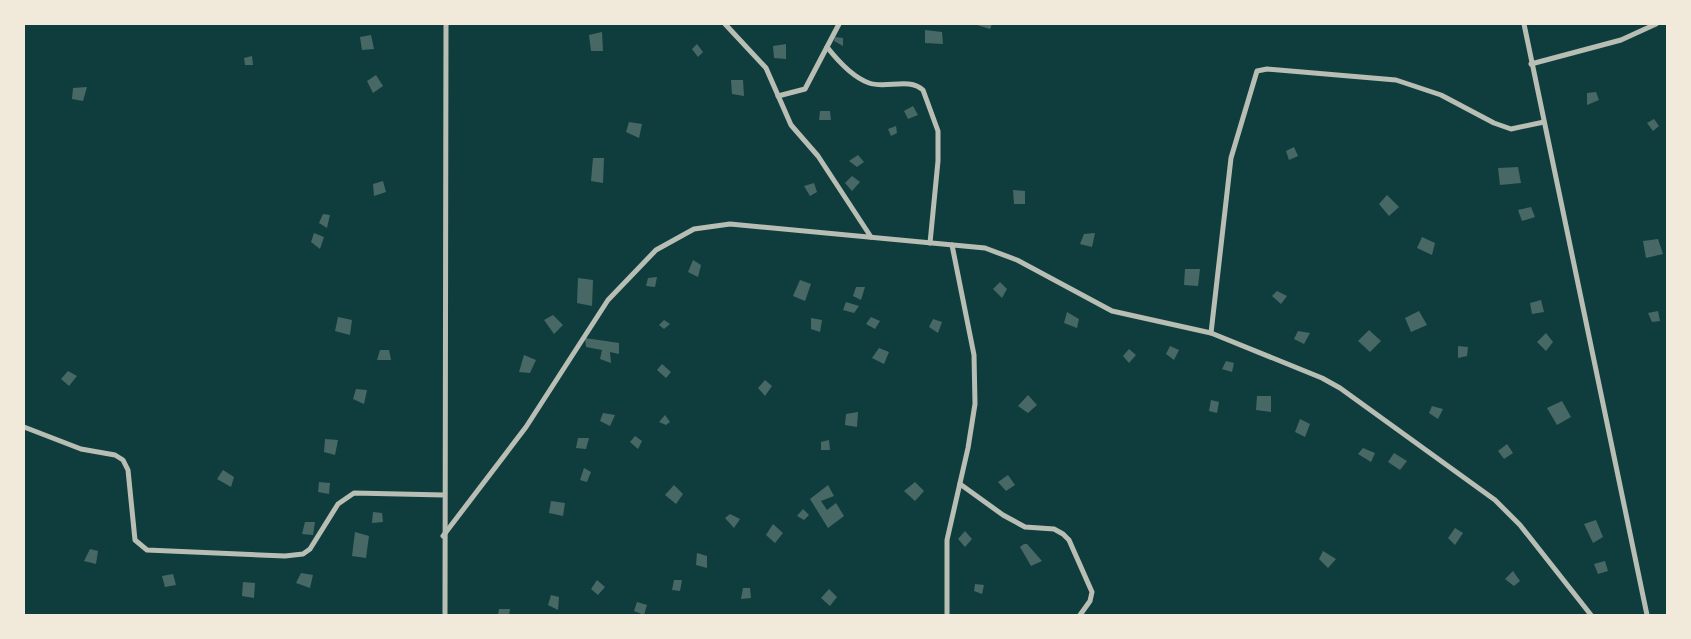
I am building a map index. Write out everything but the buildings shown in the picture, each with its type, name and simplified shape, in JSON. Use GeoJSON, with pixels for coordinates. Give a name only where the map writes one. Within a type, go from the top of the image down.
{"type":"FeatureCollection","features":[{"type":"Feature","properties":{"kind":"street"},"geometry":{"type":"LineString","coordinates":[[445,615],[443,536],[447,206],[446,24]]}},
{"type":"Feature","properties":{"kind":"street"},"geometry":{"type":"LineString","coordinates":[[725,24],[766,68],[791,125],[818,156],[870,237]]}},
{"type":"Feature","properties":{"kind":"street"},"geometry":{"type":"LineString","coordinates":[[778,96],[804,89],[839,24]]}},
{"type":"Feature","properties":{"kind":"street"},"geometry":{"type":"LineString","coordinates":[[1524,24],[1647,615]]}},
{"type":"Feature","properties":{"kind":"street"},"geometry":{"type":"LineString","coordinates":[[1531,64],[1622,40],[1656,24]]}},
{"type":"Feature","properties":{"kind":"street"},"geometry":{"type":"LineString","coordinates":[[827,47],[857,77],[871,84],[912,85],[923,90],[938,131],[938,162],[930,243]]}},
{"type":"Feature","properties":{"kind":"street"},"geometry":{"type":"LineString","coordinates":[[1211,333],[1231,158],[1257,71],[1267,69],[1396,80],[1441,95],[1494,123],[1511,129],[1544,122]]}},
{"type":"Feature","properties":{"kind":"street"},"geometry":{"type":"LineString","coordinates":[[443,536],[526,427],[608,300],[656,250],[694,230],[730,224],[985,248],[1017,260],[1112,311],[1211,333],[1322,378],[1340,388],[1474,484],[1520,525],[1591,615]]}},
{"type":"Feature","properties":{"kind":"street"},"geometry":{"type":"LineString","coordinates":[[947,615],[947,540],[975,404],[974,355],[952,245]]}},
{"type":"Feature","properties":{"kind":"street"},"geometry":{"type":"LineString","coordinates":[[24,427],[81,450],[116,454],[124,460],[128,470],[135,540],[147,550],[286,556],[303,554],[316,542],[338,504],[354,493],[444,495]]}},
{"type":"Feature","properties":{"kind":"street"},"geometry":{"type":"LineString","coordinates":[[960,484],[1003,515],[1025,527],[1054,529],[1069,540],[1092,592],[1090,601],[1080,615]]}}]}
